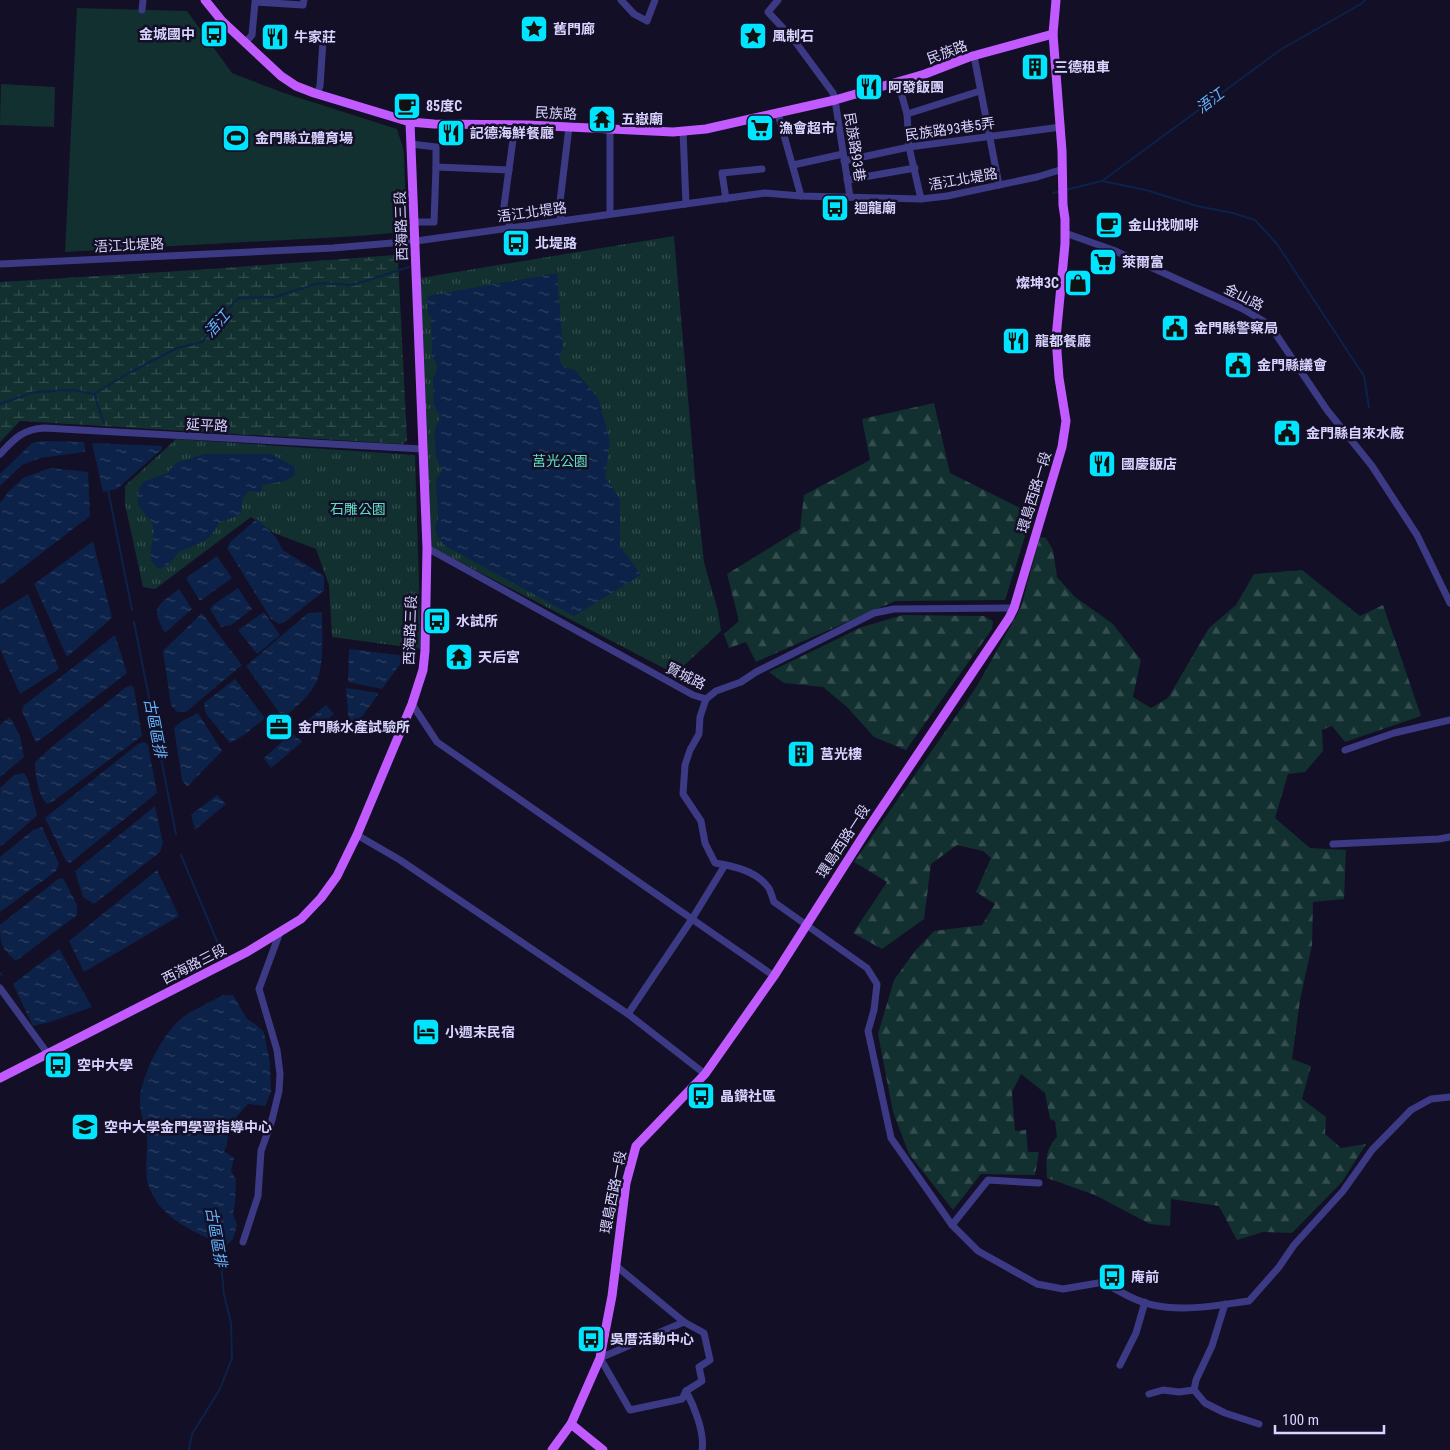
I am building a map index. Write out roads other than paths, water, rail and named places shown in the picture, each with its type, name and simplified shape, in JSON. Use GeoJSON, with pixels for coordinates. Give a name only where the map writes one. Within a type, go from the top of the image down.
{"type":"FeatureCollection","features":[{"type":"Feature","properties":{"kind":"main road","name":"民族路"},"geometry":{"type":"LineString","coordinates":[[204,0],[222,21],[289,83],[317,94],[410,122],[434,124],[515,124],[683,131],[706,129],[778,114],[834,96],[898,82],[969,57],[1053,34]]}},
{"type":"Feature","properties":{"kind":"main road"},"geometry":{"type":"LineString","coordinates":[[1056,0],[1053,34],[1063,169]]}},
{"type":"Feature","properties":{"kind":"main road","name":"西海路三段"},"geometry":{"type":"LineString","coordinates":[[0,1078],[247,952],[301,919],[321,898],[336,876],[357,835],[412,704],[423,670],[427,548],[410,122]]}},
{"type":"Feature","properties":{"kind":"main road","name":"環島西路一段"},"geometry":{"type":"LineString","coordinates":[[552,1450],[571,1424],[600,1358],[612,1296],[626,1184],[636,1146],[705,1074],[774,976],[866,830],[1014,608],[1066,428],[1056,338],[1065,233],[1063,169]]}},
{"type":"Feature","properties":{"kind":"main road"},"geometry":{"type":"LineString","coordinates":[[571,1424],[603,1450]]}},
{"type":"Feature","properties":{"kind":"street"},"geometry":{"type":"LineString","coordinates":[[142,10],[143,0]]}},
{"type":"Feature","properties":{"kind":"street"},"geometry":{"type":"LineString","coordinates":[[245,43],[252,35],[255,1],[303,5],[304,0]]}},
{"type":"Feature","properties":{"kind":"street"},"geometry":{"type":"LineString","coordinates":[[621,0],[634,14],[647,21],[655,0]]}},
{"type":"Feature","properties":{"kind":"street"},"geometry":{"type":"LineString","coordinates":[[778,0],[768,12],[794,40],[834,96]]}},
{"type":"Feature","properties":{"kind":"street"},"geometry":{"type":"LineString","coordinates":[[317,94],[320,86],[323,41]]}},
{"type":"Feature","properties":{"kind":"street"},"geometry":{"type":"LineString","coordinates":[[974,56],[999,185]]}},
{"type":"Feature","properties":{"kind":"street"},"geometry":{"type":"LineString","coordinates":[[898,82],[907,114],[909,147],[921,199]]}},
{"type":"Feature","properties":{"kind":"street"},"geometry":{"type":"LineString","coordinates":[[907,114],[980,91]]}},
{"type":"Feature","properties":{"kind":"street","name":"民族路93巷"},"geometry":{"type":"LineString","coordinates":[[834,96],[850,197]]}},
{"type":"Feature","properties":{"kind":"street"},"geometry":{"type":"LineString","coordinates":[[778,114],[801,196]]}},
{"type":"Feature","properties":{"kind":"street"},"geometry":{"type":"LineString","coordinates":[[510,227],[504,206],[515,124]]}},
{"type":"Feature","properties":{"kind":"street"},"geometry":{"type":"LineString","coordinates":[[562,221],[559,210],[569,127]]}},
{"type":"Feature","properties":{"kind":"street","name":"民族路93巷5弄"},"geometry":{"type":"LineString","coordinates":[[793,165],[909,147],[1061,127]]}},
{"type":"Feature","properties":{"kind":"street"},"geometry":{"type":"LineString","coordinates":[[610,129],[610,214]]}},
{"type":"Feature","properties":{"kind":"street"},"geometry":{"type":"LineString","coordinates":[[683,131],[686,204]]}},
{"type":"Feature","properties":{"kind":"street"},"geometry":{"type":"LineString","coordinates":[[411,144],[436,147],[434,222],[415,222]]}},
{"type":"Feature","properties":{"kind":"street"},"geometry":{"type":"LineString","coordinates":[[436,167],[509,170]]}},
{"type":"Feature","properties":{"kind":"street"},"geometry":{"type":"LineString","coordinates":[[847,180],[915,168]]}},
{"type":"Feature","properties":{"kind":"street"},"geometry":{"type":"LineString","coordinates":[[726,199],[722,173],[762,169]]}},
{"type":"Feature","properties":{"kind":"street","name":"浯江北堤路"},"geometry":{"type":"LineString","coordinates":[[0,264],[324,248],[416,241],[765,193],[801,196],[921,199],[947,196],[1037,177],[1063,169]]}},
{"type":"Feature","properties":{"kind":"street","name":"金山路"},"geometry":{"type":"LineString","coordinates":[[1065,233],[1122,254],[1243,309],[1265,322],[1275,333],[1327,410],[1372,466],[1416,535],[1450,604]]}},
{"type":"Feature","properties":{"kind":"street","name":"延平路"},"geometry":{"type":"LineString","coordinates":[[0,454],[22,432],[36,428],[422,449]]}},
{"type":"Feature","properties":{"kind":"street","name":"賢城路"},"geometry":{"type":"LineString","coordinates":[[427,548],[692,694],[706,699],[700,717],[699,734],[690,750],[685,765],[683,794],[700,821],[705,843],[715,863],[736,866],[756,876],[769,887],[774,902],[867,968],[877,984],[874,1010],[868,1031],[891,1138],[952,1225],[978,1251],[1037,1284],[1063,1289],[1104,1282],[1115,1289],[1152,1305],[1184,1308],[1249,1300],[1279,1267],[1294,1245],[1343,1191],[1372,1150],[1411,1110],[1431,1099],[1450,1097]]}},
{"type":"Feature","properties":{"kind":"street"},"geometry":{"type":"LineString","coordinates":[[706,699],[716,691],[741,682],[756,672],[874,613],[894,608],[1014,608]]}},
{"type":"Feature","properties":{"kind":"street"},"geometry":{"type":"LineString","coordinates":[[412,704],[437,742],[774,976]]}},
{"type":"Feature","properties":{"kind":"street"},"geometry":{"type":"LineString","coordinates":[[1346,750],[1394,733],[1450,720]]}},
{"type":"Feature","properties":{"kind":"street"},"geometry":{"type":"LineString","coordinates":[[357,835],[400,860],[628,1014],[705,1074]]}},
{"type":"Feature","properties":{"kind":"street"},"geometry":{"type":"LineString","coordinates":[[1333,844],[1450,837]]}},
{"type":"Feature","properties":{"kind":"street"},"geometry":{"type":"LineString","coordinates":[[628,1014],[692,919],[725,865]]}},
{"type":"Feature","properties":{"kind":"street"},"geometry":{"type":"LineString","coordinates":[[243,1242],[258,1196],[261,1151],[272,1120],[279,1091],[277,1050],[259,989],[280,932]]}},
{"type":"Feature","properties":{"kind":"street"},"geometry":{"type":"LineString","coordinates":[[0,988],[48,1054]]}},
{"type":"Feature","properties":{"kind":"street"},"geometry":{"type":"LineString","coordinates":[[952,1225],[988,1180],[1039,1183]]}},
{"type":"Feature","properties":{"kind":"street"},"geometry":{"type":"LineString","coordinates":[[615,1265],[684,1322],[704,1332],[710,1360],[699,1367],[702,1381],[686,1391],[682,1399],[630,1410],[600,1358],[684,1322]]}},
{"type":"Feature","properties":{"kind":"street"},"geometry":{"type":"LineString","coordinates":[[1120,1365],[1136,1333],[1145,1302]]}},
{"type":"Feature","properties":{"kind":"street"},"geometry":{"type":"LineString","coordinates":[[1194,1390],[1196,1380],[1212,1346],[1225,1304]]}},
{"type":"Feature","properties":{"kind":"street"},"geometry":{"type":"LineString","coordinates":[[1149,1394],[1163,1390],[1179,1392],[1194,1390]]}},
{"type":"Feature","properties":{"kind":"street"},"geometry":{"type":"LineString","coordinates":[[1194,1390],[1205,1403],[1225,1413],[1259,1424]]}},
{"type":"Feature","properties":{"kind":"street"},"geometry":{"type":"LineString","coordinates":[[686,1391],[693,1404],[703,1443],[702,1450]]}},
{"type":"Feature","properties":{"kind":"water"},"geometry":{"type":"Polygon","coordinates":[[[557,273],[563,348],[559,358],[564,368],[574,369],[598,398],[610,441],[605,477],[620,499],[620,546],[641,575],[574,616],[447,547],[441,541],[436,531],[438,519],[436,478],[441,473],[436,458],[435,440],[439,412],[434,408],[433,376],[436,373],[437,364],[432,357],[431,317],[428,314],[427,296],[557,273]]]}},
{"type":"Feature","properties":{"kind":"water"},"geometry":{"type":"Polygon","coordinates":[[[44,441],[84,442],[85,452],[40,458],[22,465],[0,486],[0,474],[32,443],[44,441]]]}},
{"type":"Feature","properties":{"kind":"water"},"geometry":{"type":"Polygon","coordinates":[[[92,443],[162,446],[162,449],[117,489],[103,492],[92,443]]]}},
{"type":"Feature","properties":{"kind":"water"},"geometry":{"type":"Polygon","coordinates":[[[204,454],[271,454],[295,467],[295,475],[285,481],[262,485],[261,492],[248,491],[242,500],[241,514],[219,523],[210,537],[180,551],[169,564],[160,569],[151,560],[154,529],[151,520],[139,506],[139,491],[143,482],[167,473],[176,463],[204,454]]]}},
{"type":"Feature","properties":{"kind":"water"},"geometry":{"type":"Polygon","coordinates":[[[50,468],[88,472],[90,516],[0,585],[0,503],[9,491],[23,478],[50,468]]]}},
{"type":"Feature","properties":{"kind":"water"},"geometry":{"type":"Polygon","coordinates":[[[257,519],[275,536],[283,550],[324,576],[324,591],[285,622],[279,624],[271,619],[227,548],[230,542],[257,519]]]}},
{"type":"Feature","properties":{"kind":"water"},"geometry":{"type":"Polygon","coordinates":[[[93,541],[112,618],[67,657],[34,584],[93,541]]]}},
{"type":"Feature","properties":{"kind":"water"},"geometry":{"type":"Polygon","coordinates":[[[217,556],[232,578],[200,601],[186,578],[217,556]]]}},
{"type":"Feature","properties":{"kind":"water"},"geometry":{"type":"Polygon","coordinates":[[[238,588],[252,609],[231,625],[221,627],[210,609],[238,588]]]}},
{"type":"Feature","properties":{"kind":"water"},"geometry":{"type":"Polygon","coordinates":[[[179,589],[192,609],[165,633],[158,618],[158,608],[165,599],[179,589]]]}},
{"type":"Feature","properties":{"kind":"water"},"geometry":{"type":"Polygon","coordinates":[[[28,594],[59,669],[20,694],[0,649],[0,611],[28,594]]]}},
{"type":"Feature","properties":{"kind":"water"},"geometry":{"type":"Polygon","coordinates":[[[264,612],[280,635],[257,654],[238,630],[264,612]]]}},
{"type":"Feature","properties":{"kind":"water"},"geometry":{"type":"Polygon","coordinates":[[[322,612],[322,653],[316,683],[305,698],[283,718],[246,666],[308,613],[322,612]]]}},
{"type":"Feature","properties":{"kind":"water"},"geometry":{"type":"Polygon","coordinates":[[[202,613],[242,665],[186,712],[177,712],[171,705],[163,651],[202,613]]]}},
{"type":"Feature","properties":{"kind":"water"},"geometry":{"type":"Polygon","coordinates":[[[115,635],[127,673],[36,743],[22,711],[23,706],[115,635]]]}},
{"type":"Feature","properties":{"kind":"water"},"geometry":{"type":"Polygon","coordinates":[[[349,649],[406,656],[382,689],[348,682],[349,649]]]}},
{"type":"Feature","properties":{"kind":"water"},"geometry":{"type":"Polygon","coordinates":[[[235,679],[265,718],[244,735],[230,743],[206,714],[204,703],[235,679]]]}},
{"type":"Feature","properties":{"kind":"water"},"geometry":{"type":"Polygon","coordinates":[[[131,685],[134,689],[142,736],[47,804],[39,790],[35,762],[131,685]]]}},
{"type":"Feature","properties":{"kind":"water"},"geometry":{"type":"Polygon","coordinates":[[[346,688],[379,693],[354,728],[349,725],[346,688]]]}},
{"type":"Feature","properties":{"kind":"water"},"geometry":{"type":"Polygon","coordinates":[[[326,705],[334,714],[310,734],[302,725],[326,705]]]}},
{"type":"Feature","properties":{"kind":"water"},"geometry":{"type":"Polygon","coordinates":[[[198,713],[222,751],[187,787],[182,780],[174,728],[182,721],[198,713]]]}},
{"type":"Feature","properties":{"kind":"water"},"geometry":{"type":"Polygon","coordinates":[[[10,717],[20,736],[24,757],[0,777],[0,725],[10,717]]]}},
{"type":"Feature","properties":{"kind":"water"},"geometry":{"type":"Polygon","coordinates":[[[292,733],[302,742],[271,768],[264,758],[292,733]]]}},
{"type":"Feature","properties":{"kind":"water"},"geometry":{"type":"Polygon","coordinates":[[[144,742],[148,745],[157,793],[70,863],[66,861],[45,818],[138,744],[144,742]]]}},
{"type":"Feature","properties":{"kind":"water"},"geometry":{"type":"Polygon","coordinates":[[[24,773],[28,779],[37,816],[0,847],[0,788],[14,775],[24,773]]]}},
{"type":"Feature","properties":{"kind":"water"},"geometry":{"type":"Polygon","coordinates":[[[217,795],[226,804],[195,830],[191,815],[217,795]]]}},
{"type":"Feature","properties":{"kind":"water"},"geometry":{"type":"Polygon","coordinates":[[[155,806],[163,843],[160,852],[94,904],[83,897],[75,871],[155,806]]]}},
{"type":"Feature","properties":{"kind":"water"},"geometry":{"type":"Polygon","coordinates":[[[42,827],[59,864],[56,871],[0,912],[0,857],[33,830],[42,827]]]}},
{"type":"Feature","properties":{"kind":"water"},"geometry":{"type":"Polygon","coordinates":[[[157,870],[179,916],[84,972],[69,941],[157,870]]]}},
{"type":"Feature","properties":{"kind":"water"},"geometry":{"type":"Polygon","coordinates":[[[63,878],[77,905],[77,915],[16,961],[7,953],[2,945],[0,925],[58,879],[63,878]]]}},
{"type":"Feature","properties":{"kind":"water"},"geometry":{"type":"Polygon","coordinates":[[[59,949],[92,1007],[33,1026],[13,984],[59,949]]]}},
{"type":"Feature","properties":{"kind":"water"},"geometry":{"type":"Polygon","coordinates":[[[223,995],[233,995],[247,1019],[264,1032],[270,1064],[271,1092],[265,1106],[248,1104],[229,1125],[227,1145],[224,1151],[234,1158],[231,1171],[236,1180],[233,1214],[237,1225],[233,1239],[226,1246],[180,1223],[161,1207],[153,1196],[147,1179],[147,1138],[140,1101],[144,1080],[154,1055],[168,1033],[183,1017],[223,995]]]}},
{"type":"Feature","properties":{"kind":"waterway","name":"浯江"},"geometry":{"type":"LineString","coordinates":[[1065,190],[1102,181],[1280,50],[1365,0]]}},
{"type":"Feature","properties":{"kind":"waterway"},"geometry":{"type":"LineString","coordinates":[[1102,181],[1146,190],[1197,206],[1233,213],[1255,220],[1277,244],[1364,376],[1369,407]]}},
{"type":"Feature","properties":{"kind":"waterway","name":"浯江"},"geometry":{"type":"LineString","coordinates":[[1053,193],[1060,191]]}},
{"type":"Feature","properties":{"kind":"waterway","name":"浯江"},"geometry":{"type":"LineString","coordinates":[[0,404],[34,392],[73,390],[94,394],[177,348],[202,342],[226,311],[239,298],[275,297],[319,283],[353,285],[409,267]]}},
{"type":"Feature","properties":{"kind":"waterway","name":"古區區排"},"geometry":{"type":"LineString","coordinates":[[94,394],[104,423]]}},
{"type":"Feature","properties":{"kind":"waterway","name":"古區區排"},"geometry":{"type":"LineString","coordinates":[[108,490],[132,610]]}},
{"type":"Feature","properties":{"kind":"waterway","name":"古區區排"},"geometry":{"type":"LineString","coordinates":[[134,622],[176,834]]}},
{"type":"Feature","properties":{"kind":"waterway","name":"古區區排"},"geometry":{"type":"LineString","coordinates":[[181,855],[224,958]]}},
{"type":"Feature","properties":{"kind":"waterway","name":"古區區排"},"geometry":{"type":"LineString","coordinates":[[189,1450],[192,1434],[220,1389],[232,1358],[231,1323],[224,1295],[219,1241]]}},
{"type":"Feature","properties":{"kind":"place","name":"舊門廊"},"geometry":{"type":"Point","coordinates":[534,29]}},
{"type":"Feature","properties":{"kind":"place","name":"金城國中"},"geometry":{"type":"Point","coordinates":[214,34]}},
{"type":"Feature","properties":{"kind":"place","name":"風制石"},"geometry":{"type":"Point","coordinates":[753,36]}},
{"type":"Feature","properties":{"kind":"place","name":"牛家莊"},"geometry":{"type":"Point","coordinates":[275,37]}},
{"type":"Feature","properties":{"kind":"place","name":"三德租車"},"geometry":{"type":"Point","coordinates":[1035,67]}},
{"type":"Feature","properties":{"kind":"place","name":"阿發飯團"},"geometry":{"type":"Point","coordinates":[869,87]}},
{"type":"Feature","properties":{"kind":"place","name":"85度C"},"geometry":{"type":"Point","coordinates":[407,106]}},
{"type":"Feature","properties":{"kind":"place","name":"五嶽廟"},"geometry":{"type":"Point","coordinates":[602,119]}},
{"type":"Feature","properties":{"kind":"place","name":"漁會超市"},"geometry":{"type":"Point","coordinates":[760,128]}},
{"type":"Feature","properties":{"kind":"place","name":"記德海鮮餐廳"},"geometry":{"type":"Point","coordinates":[451,133]}},
{"type":"Feature","properties":{"kind":"place","name":"金門縣立體育場"},"geometry":{"type":"Point","coordinates":[236,138]}},
{"type":"Feature","properties":{"kind":"place","name":"迴龍廟"},"geometry":{"type":"Point","coordinates":[835,208]}},
{"type":"Feature","properties":{"kind":"place","name":"金山找咖啡"},"geometry":{"type":"Point","coordinates":[1109,225]}},
{"type":"Feature","properties":{"kind":"place","name":"北堤路"},"geometry":{"type":"Point","coordinates":[516,243]}},
{"type":"Feature","properties":{"kind":"place","name":"萊爾富"},"geometry":{"type":"Point","coordinates":[1103,262]}},
{"type":"Feature","properties":{"kind":"place","name":"燦坤3C"},"geometry":{"type":"Point","coordinates":[1078,283]}},
{"type":"Feature","properties":{"kind":"place","name":"金門縣警察局"},"geometry":{"type":"Point","coordinates":[1175,328]}},
{"type":"Feature","properties":{"kind":"place","name":"龍都餐廳"},"geometry":{"type":"Point","coordinates":[1016,341]}},
{"type":"Feature","properties":{"kind":"place","name":"金門縣議會"},"geometry":{"type":"Point","coordinates":[1238,365]}},
{"type":"Feature","properties":{"kind":"place","name":"金門縣自來水廠"},"geometry":{"type":"Point","coordinates":[1287,433]}},
{"type":"Feature","properties":{"kind":"place","name":"國慶飯店"},"geometry":{"type":"Point","coordinates":[1102,464]}},
{"type":"Feature","properties":{"kind":"place","name":"水試所"},"geometry":{"type":"Point","coordinates":[437,621]}},
{"type":"Feature","properties":{"kind":"place","name":"天后宮"},"geometry":{"type":"Point","coordinates":[459,657]}},
{"type":"Feature","properties":{"kind":"place","name":"金門縣水產試驗所"},"geometry":{"type":"Point","coordinates":[279,727]}},
{"type":"Feature","properties":{"kind":"place","name":"莒光樓"},"geometry":{"type":"Point","coordinates":[801,754]}},
{"type":"Feature","properties":{"kind":"place","name":"小週末民宿"},"geometry":{"type":"Point","coordinates":[426,1032]}},
{"type":"Feature","properties":{"kind":"place","name":"空中大學"},"geometry":{"type":"Point","coordinates":[58,1065]}},
{"type":"Feature","properties":{"kind":"place","name":"晶鑽社區"},"geometry":{"type":"Point","coordinates":[701,1096]}},
{"type":"Feature","properties":{"kind":"place","name":"空中大學金門學習指導中心"},"geometry":{"type":"Point","coordinates":[85,1127]}},
{"type":"Feature","properties":{"kind":"place","name":"庵前"},"geometry":{"type":"Point","coordinates":[1112,1277]}},
{"type":"Feature","properties":{"kind":"place","name":"吳厝活動中心"},"geometry":{"type":"Point","coordinates":[591,1339]}},
{"type":"Feature","properties":{"kind":"park label","name":"莒光公園"},"geometry":{"type":"Point","coordinates":[560,461]}},
{"type":"Feature","properties":{"kind":"park label","name":"石雕公園"},"geometry":{"type":"Point","coordinates":[358,509]}}]}
